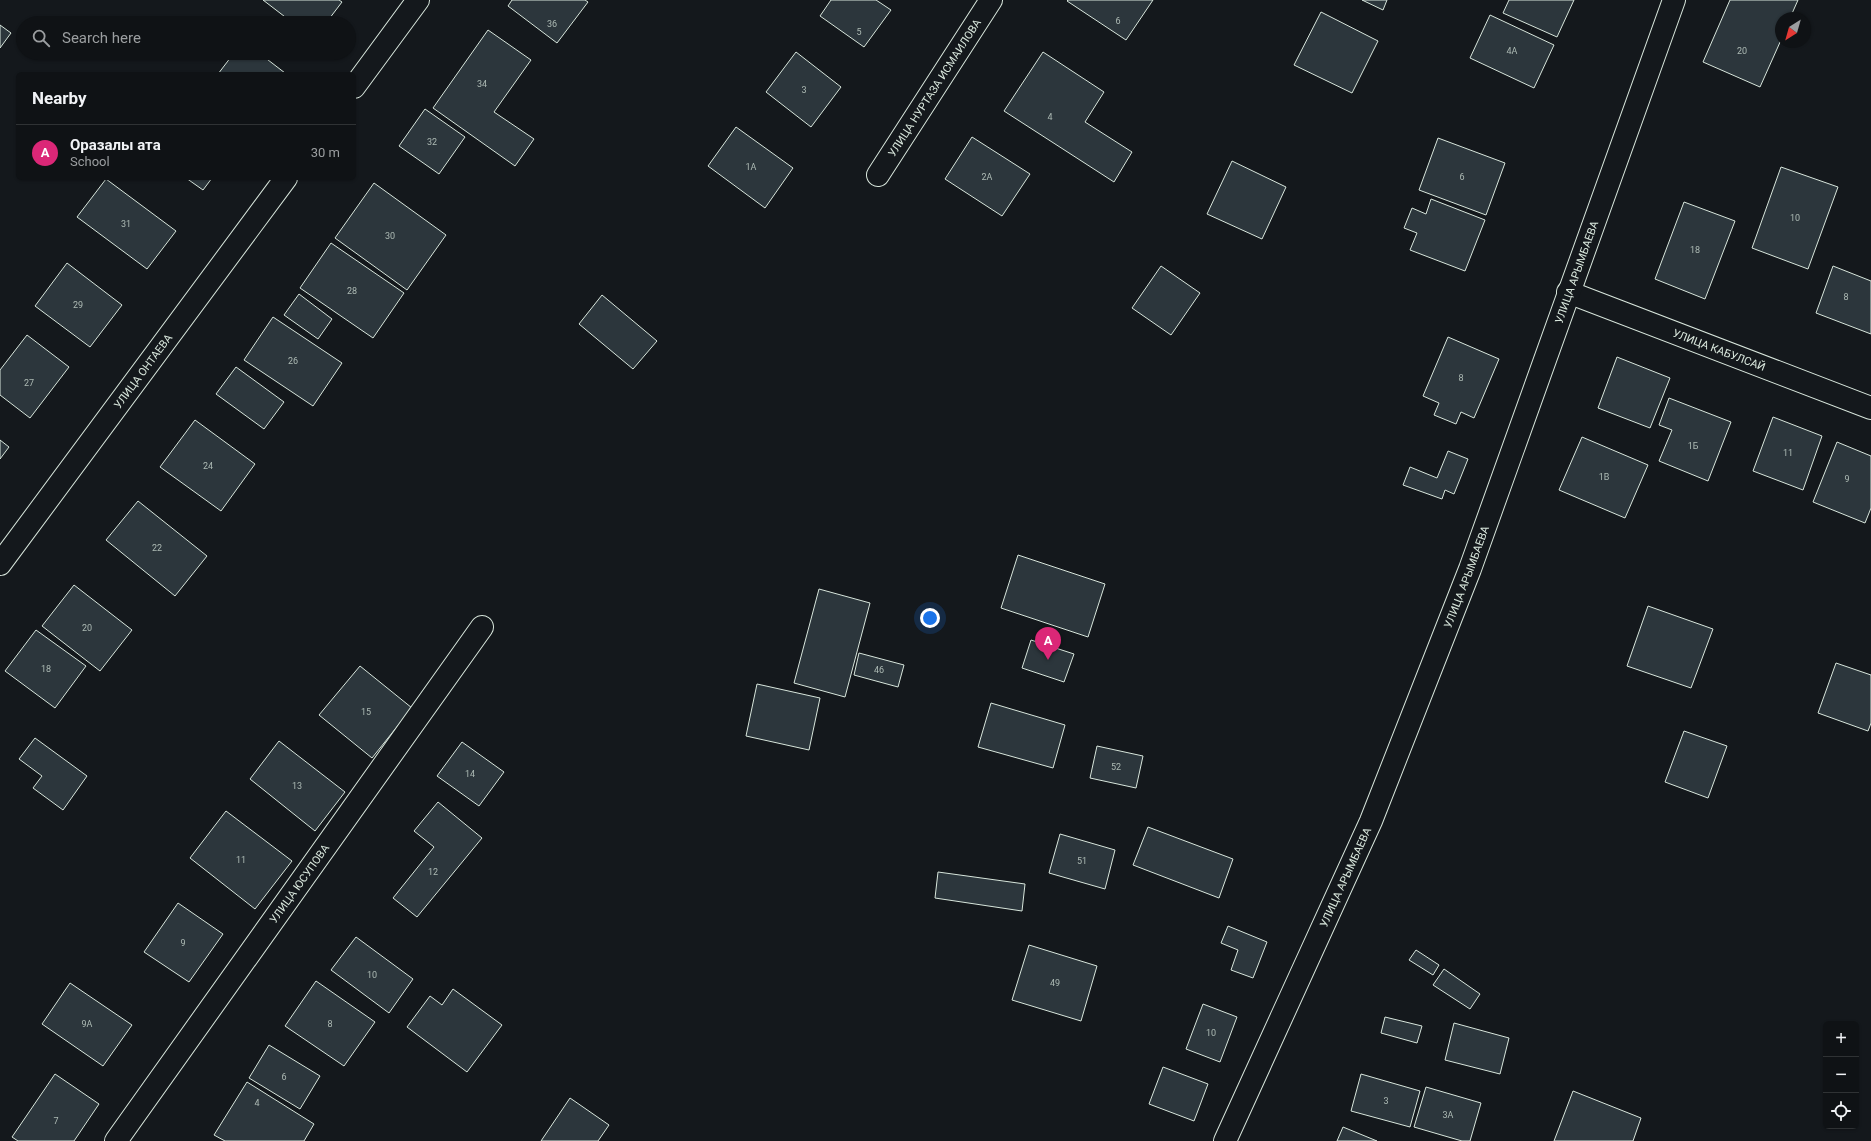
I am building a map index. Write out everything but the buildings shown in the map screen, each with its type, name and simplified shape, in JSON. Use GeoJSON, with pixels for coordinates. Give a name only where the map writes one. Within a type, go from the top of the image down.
{"type":"FeatureCollection","features":[{"type":"Feature","properties":{"kind":"street"},"geometry":{"type":"LineString","coordinates":[[356,84],[418,0]]}},
{"type":"Feature","properties":{"kind":"street","name":"УЛИЦА НУРТАЗА ИСМАИЛОВА"},"geometry":{"type":"LineString","coordinates":[[878,175],[991,0]]}},
{"type":"Feature","properties":{"kind":"street","name":"УЛИЦА АРЫМБАЕВА"},"geometry":{"type":"LineString","coordinates":[[1225,1141],[1371,821],[1470,568],[1674,0]]}},
{"type":"Feature","properties":{"kind":"street","name":"УЛИЦА ОНТАЕВА"},"geometry":{"type":"LineString","coordinates":[[0,564],[285,180]]}},
{"type":"Feature","properties":{"kind":"street","name":"УЛИЦА КАБУЛСАЙ"},"geometry":{"type":"LineString","coordinates":[[1568,292],[1871,408]]}},
{"type":"Feature","properties":{"kind":"street","name":"УЛИЦА ЮСУПОВА"},"geometry":{"type":"LineString","coordinates":[[116,1141],[482,627]]}},
{"type":"Feature","properties":{"kind":"place","name":"Оразалы ата"},"geometry":{"type":"Point","coordinates":[1048,660]}}]}
